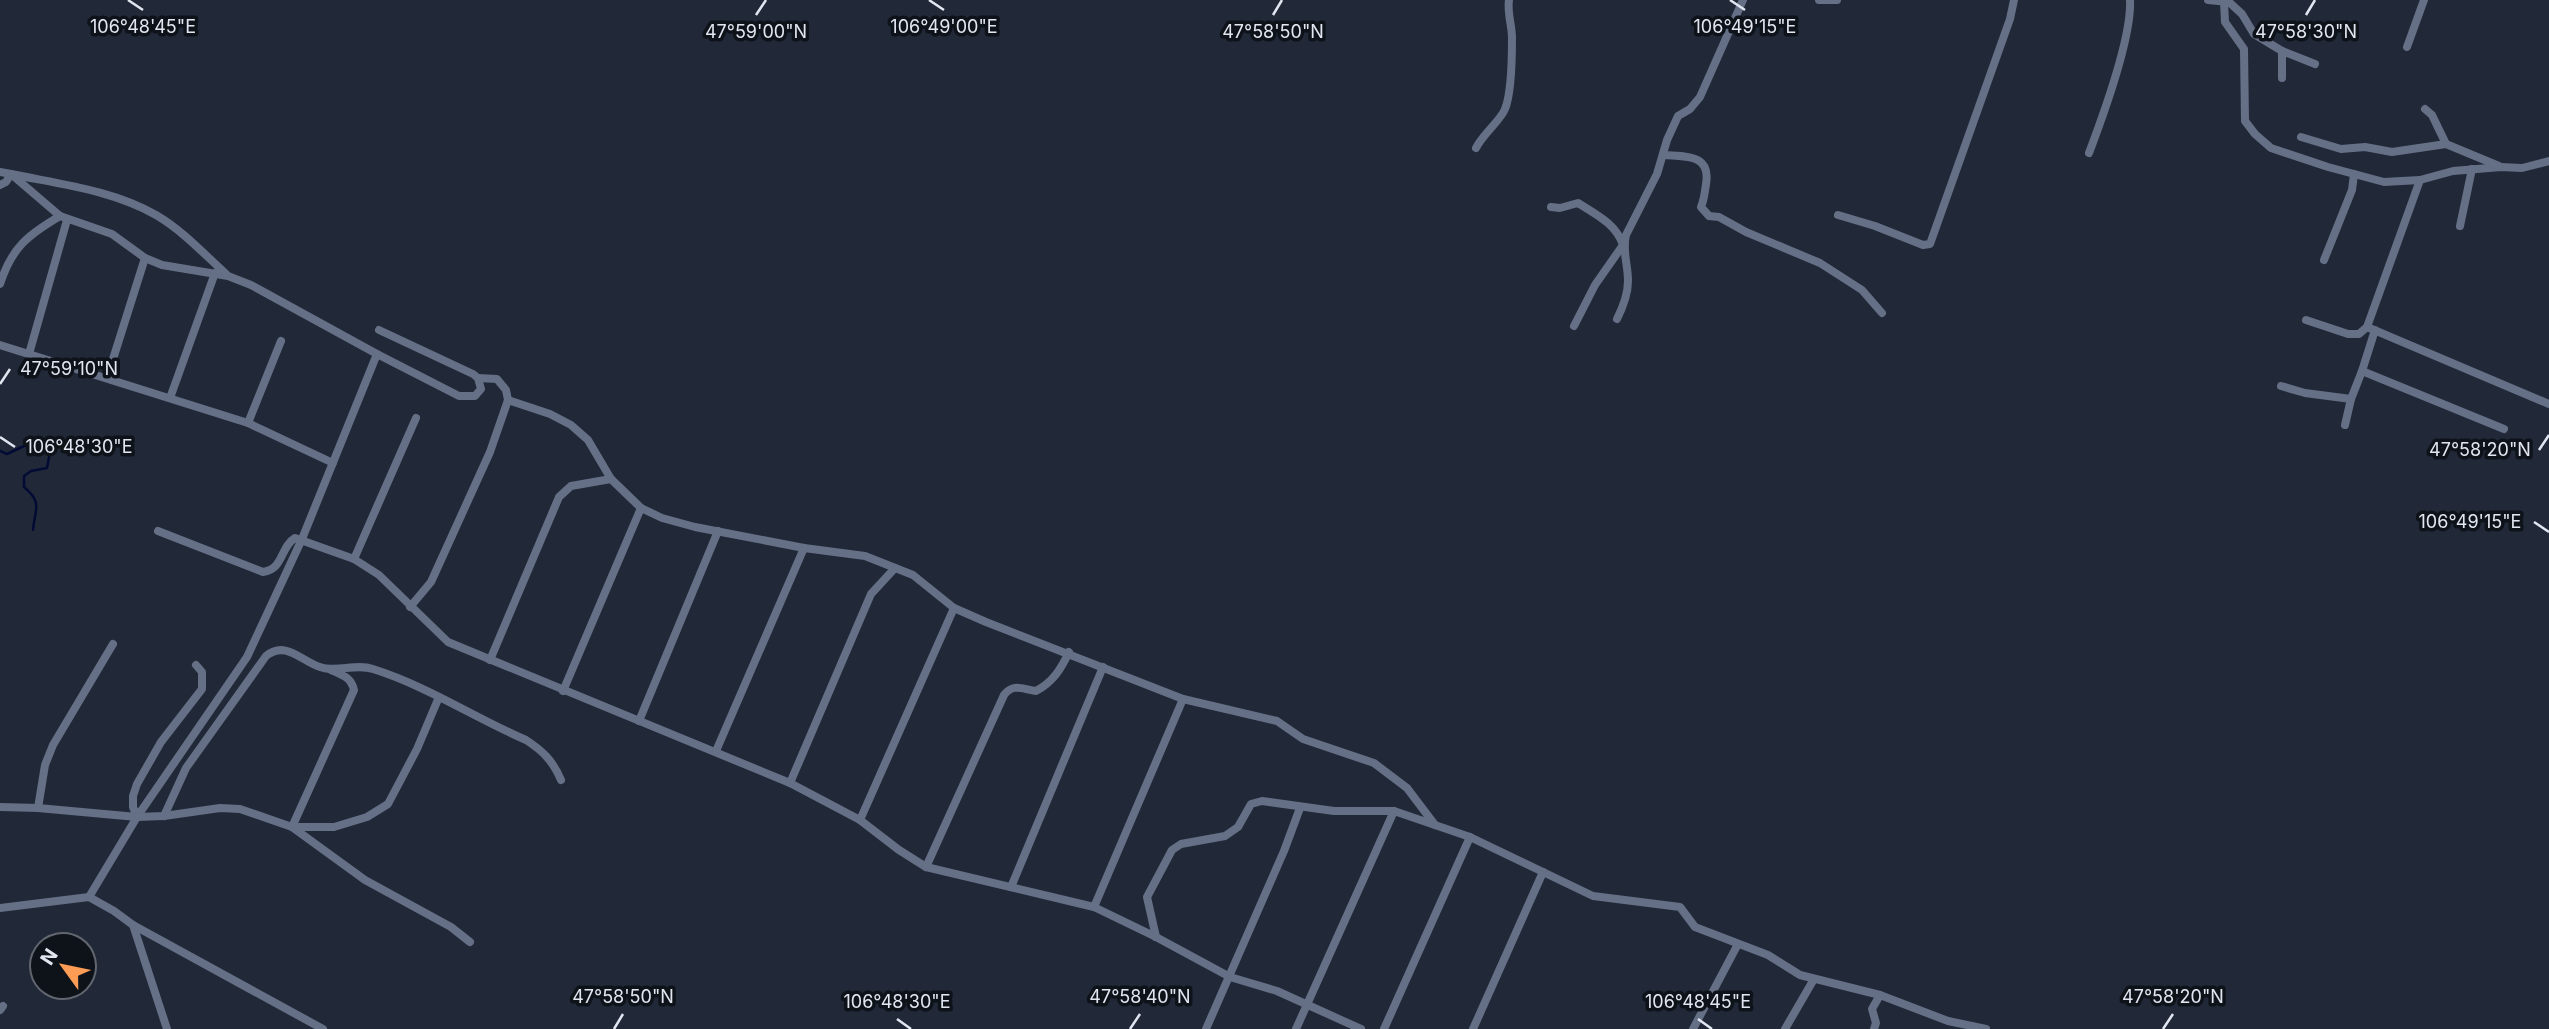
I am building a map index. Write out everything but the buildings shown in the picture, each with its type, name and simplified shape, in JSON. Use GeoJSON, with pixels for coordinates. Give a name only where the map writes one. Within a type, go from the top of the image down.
{"type":"FeatureCollection","features":[{"type":"Feature","properties":{"kind":"street"},"geometry":{"type":"LineString","coordinates":[[1476,148],[1505,110],[1510,84],[1512,36],[1508,0]]}},
{"type":"Feature","properties":{"kind":"street"},"geometry":{"type":"LineString","coordinates":[[1574,326],[1595,285],[1623,245],[1631,223],[1657,174],[1667,140],[1678,116],[1700,97],[1743,0]]}},
{"type":"Feature","properties":{"kind":"street"},"geometry":{"type":"LineString","coordinates":[[1819,0],[1837,0]]}},
{"type":"Feature","properties":{"kind":"street"},"geometry":{"type":"LineString","coordinates":[[1838,215],[1923,245],[1930,244],[2014,0]]}},
{"type":"Feature","properties":{"kind":"street"},"geometry":{"type":"LineString","coordinates":[[2089,153],[2123,49],[2130,17],[2130,0]]}},
{"type":"Feature","properties":{"kind":"street"},"geometry":{"type":"LineString","coordinates":[[2208,0],[2228,1],[2242,15],[2254,34],[2282,51],[2315,64]]}},
{"type":"Feature","properties":{"kind":"street"},"geometry":{"type":"LineString","coordinates":[[2407,47],[2424,0]]}},
{"type":"Feature","properties":{"kind":"street"},"geometry":{"type":"LineString","coordinates":[[2228,1],[2225,22],[2244,49],[2245,121],[2271,148],[2384,182],[2420,180],[2437,174],[2472,169],[2522,168],[2549,161]]}},
{"type":"Feature","properties":{"kind":"street"},"geometry":{"type":"LineString","coordinates":[[2282,51],[2282,78]]}},
{"type":"Feature","properties":{"kind":"street"},"geometry":{"type":"LineString","coordinates":[[2426,109],[2432,115],[2446,144]]}},
{"type":"Feature","properties":{"kind":"street"},"geometry":{"type":"LineString","coordinates":[[2301,137],[2341,149],[2365,147],[2392,152],[2446,144],[2501,167]]}},
{"type":"Feature","properties":{"kind":"street"},"geometry":{"type":"LineString","coordinates":[[1664,155],[1703,162],[1707,168],[1707,176],[1701,207],[1709,216],[1719,217],[1755,236],[1821,263],[1862,290],[1882,313]]}},
{"type":"Feature","properties":{"kind":"street"},"geometry":{"type":"LineString","coordinates":[[2460,226],[2472,169]]}},
{"type":"Feature","properties":{"kind":"street"},"geometry":{"type":"LineString","coordinates":[[0,172],[120,198],[139,206],[174,228],[228,276]]}},
{"type":"Feature","properties":{"kind":"street"},"geometry":{"type":"LineString","coordinates":[[0,185],[6,182],[11,174]]}},
{"type":"Feature","properties":{"kind":"street"},"geometry":{"type":"LineString","coordinates":[[11,174],[64,218],[112,234],[145,258],[162,265],[215,273],[251,285],[459,396],[475,396],[481,389],[478,378]]}},
{"type":"Feature","properties":{"kind":"street"},"geometry":{"type":"LineString","coordinates":[[2324,260],[2352,190],[2354,174]]}},
{"type":"Feature","properties":{"kind":"street"},"geometry":{"type":"LineString","coordinates":[[2344,425],[2362,371],[2371,329],[2420,180]]}},
{"type":"Feature","properties":{"kind":"street"},"geometry":{"type":"LineString","coordinates":[[1551,207],[1560,208],[1578,203],[1610,224],[1620,234],[1628,287],[1624,306],[1617,319]]}},
{"type":"Feature","properties":{"kind":"street"},"geometry":{"type":"LineString","coordinates":[[0,284],[14,252],[25,239],[64,218]]}},
{"type":"Feature","properties":{"kind":"street"},"geometry":{"type":"LineString","coordinates":[[29,354],[64,218]]}},
{"type":"Feature","properties":{"kind":"street"},"geometry":{"type":"LineString","coordinates":[[107,379],[145,258]]}},
{"type":"Feature","properties":{"kind":"street"},"geometry":{"type":"LineString","coordinates":[[170,398],[215,273]]}},
{"type":"Feature","properties":{"kind":"street"},"geometry":{"type":"LineString","coordinates":[[2306,320],[2348,334],[2359,334],[2371,329],[2549,404]]}},
{"type":"Feature","properties":{"kind":"street"},"geometry":{"type":"LineString","coordinates":[[379,330],[478,378],[497,379],[506,390],[508,400],[490,452],[431,582],[410,607]]}},
{"type":"Feature","properties":{"kind":"street"},"geometry":{"type":"LineString","coordinates":[[248,423],[281,341]]}},
{"type":"Feature","properties":{"kind":"street"},"geometry":{"type":"LineString","coordinates":[[0,345],[248,423],[333,463]]}},
{"type":"Feature","properties":{"kind":"street"},"geometry":{"type":"LineString","coordinates":[[89,897],[137,817],[247,657],[302,539],[377,354]]}},
{"type":"Feature","properties":{"kind":"street"},"geometry":{"type":"LineString","coordinates":[[2362,371],[2504,429]]}},
{"type":"Feature","properties":{"kind":"street"},"geometry":{"type":"LineString","coordinates":[[2281,386],[2305,393],[2351,399]]}},
{"type":"Feature","properties":{"kind":"street"},"geometry":{"type":"LineString","coordinates":[[508,400],[550,414],[571,425],[588,440],[611,479],[641,508],[663,518],[718,531],[804,548],[865,556],[913,575],[954,608],[1182,699],[1277,721],[1303,739],[1374,763],[1407,788],[1435,825]]}},
{"type":"Feature","properties":{"kind":"street"},"geometry":{"type":"LineString","coordinates":[[354,559],[416,418]]}},
{"type":"Feature","properties":{"kind":"street"},"geometry":{"type":"LineString","coordinates":[[490,660],[559,497],[571,486],[611,479]]}},
{"type":"Feature","properties":{"kind":"street"},"geometry":{"type":"LineString","coordinates":[[563,691],[641,508]]}},
{"type":"Feature","properties":{"kind":"street"},"geometry":{"type":"LineString","coordinates":[[158,531],[263,572],[277,566],[292,538],[302,539],[354,559],[379,575],[448,642],[790,783],[860,820],[926,867],[1094,907],[1230,977],[1277,991],[1361,1029]]}},
{"type":"Feature","properties":{"kind":"street"},"geometry":{"type":"LineString","coordinates":[[639,721],[718,531]]}},
{"type":"Feature","properties":{"kind":"street"},"geometry":{"type":"LineString","coordinates":[[716,751],[804,548]]}},
{"type":"Feature","properties":{"kind":"street"},"geometry":{"type":"LineString","coordinates":[[790,783],[872,594],[895,568]]}},
{"type":"Feature","properties":{"kind":"street"},"geometry":{"type":"LineString","coordinates":[[860,820],[954,608]]}},
{"type":"Feature","properties":{"kind":"street"},"geometry":{"type":"LineString","coordinates":[[38,808],[45,765],[53,745],[113,645]]}},
{"type":"Feature","properties":{"kind":"street"},"geometry":{"type":"LineString","coordinates":[[164,816],[186,768],[266,656],[278,650],[289,650],[319,667],[346,677],[352,682],[354,690],[292,827]]}},
{"type":"Feature","properties":{"kind":"street"},"geometry":{"type":"LineString","coordinates":[[926,867],[1004,695],[1009,688],[1016,686],[1036,691],[1045,686],[1061,669],[1069,652]]}},
{"type":"Feature","properties":{"kind":"street"},"geometry":{"type":"LineString","coordinates":[[137,817],[133,807],[137,784],[161,742],[202,689],[202,672],[196,665]]}},
{"type":"Feature","properties":{"kind":"street"},"geometry":{"type":"LineString","coordinates":[[328,669],[358,666],[373,669],[439,697],[539,748],[553,762],[561,780]]}},
{"type":"Feature","properties":{"kind":"street"},"geometry":{"type":"LineString","coordinates":[[1011,887],[1103,667]]}},
{"type":"Feature","properties":{"kind":"street"},"geometry":{"type":"LineString","coordinates":[[292,827],[334,827],[367,817],[388,803],[417,748],[439,697]]}},
{"type":"Feature","properties":{"kind":"street"},"geometry":{"type":"LineString","coordinates":[[1094,907],[1182,699]]}},
{"type":"Feature","properties":{"kind":"street"},"geometry":{"type":"LineString","coordinates":[[1156,937],[1147,897],[1172,850],[1181,844],[1225,836],[1238,827],[1251,804],[1262,801],[1334,811],[1394,811],[1470,837],[1593,896],[1681,907],[1695,927],[1768,955],[1790,970],[1814,979],[1880,995],[1966,1027],[1986,1029]]}},
{"type":"Feature","properties":{"kind":"street"},"geometry":{"type":"LineString","coordinates":[[0,807],[137,817],[220,808],[240,809],[292,827],[365,880],[452,927],[470,942]]}},
{"type":"Feature","properties":{"kind":"street"},"geometry":{"type":"LineString","coordinates":[[1206,1029],[1284,851],[1300,808]]}},
{"type":"Feature","properties":{"kind":"street"},"geometry":{"type":"LineString","coordinates":[[1296,1029],[1394,811]]}},
{"type":"Feature","properties":{"kind":"street"},"geometry":{"type":"LineString","coordinates":[[1384,1029],[1470,837]]}},
{"type":"Feature","properties":{"kind":"street"},"geometry":{"type":"LineString","coordinates":[[1474,1029],[1543,872]]}},
{"type":"Feature","properties":{"kind":"street"},"geometry":{"type":"LineString","coordinates":[[0,908],[89,897],[133,925],[323,1029]]}},
{"type":"Feature","properties":{"kind":"street"},"geometry":{"type":"LineString","coordinates":[[133,925],[167,1029]]}},
{"type":"Feature","properties":{"kind":"street"},"geometry":{"type":"LineString","coordinates":[[1693,1029],[1738,944]]}},
{"type":"Feature","properties":{"kind":"street"},"geometry":{"type":"LineString","coordinates":[[1785,1029],[1814,979]]}},
{"type":"Feature","properties":{"kind":"street"},"geometry":{"type":"LineString","coordinates":[[1874,1029],[1876,1023],[1872,1009],[1880,995]]}},
{"type":"Feature","properties":{"kind":"waterway"},"geometry":{"type":"LineString","coordinates":[[0,451],[7,454],[39,439],[48,440],[51,447],[47,468],[31,471],[24,476],[24,487],[36,502],[33,530]]}}]}
